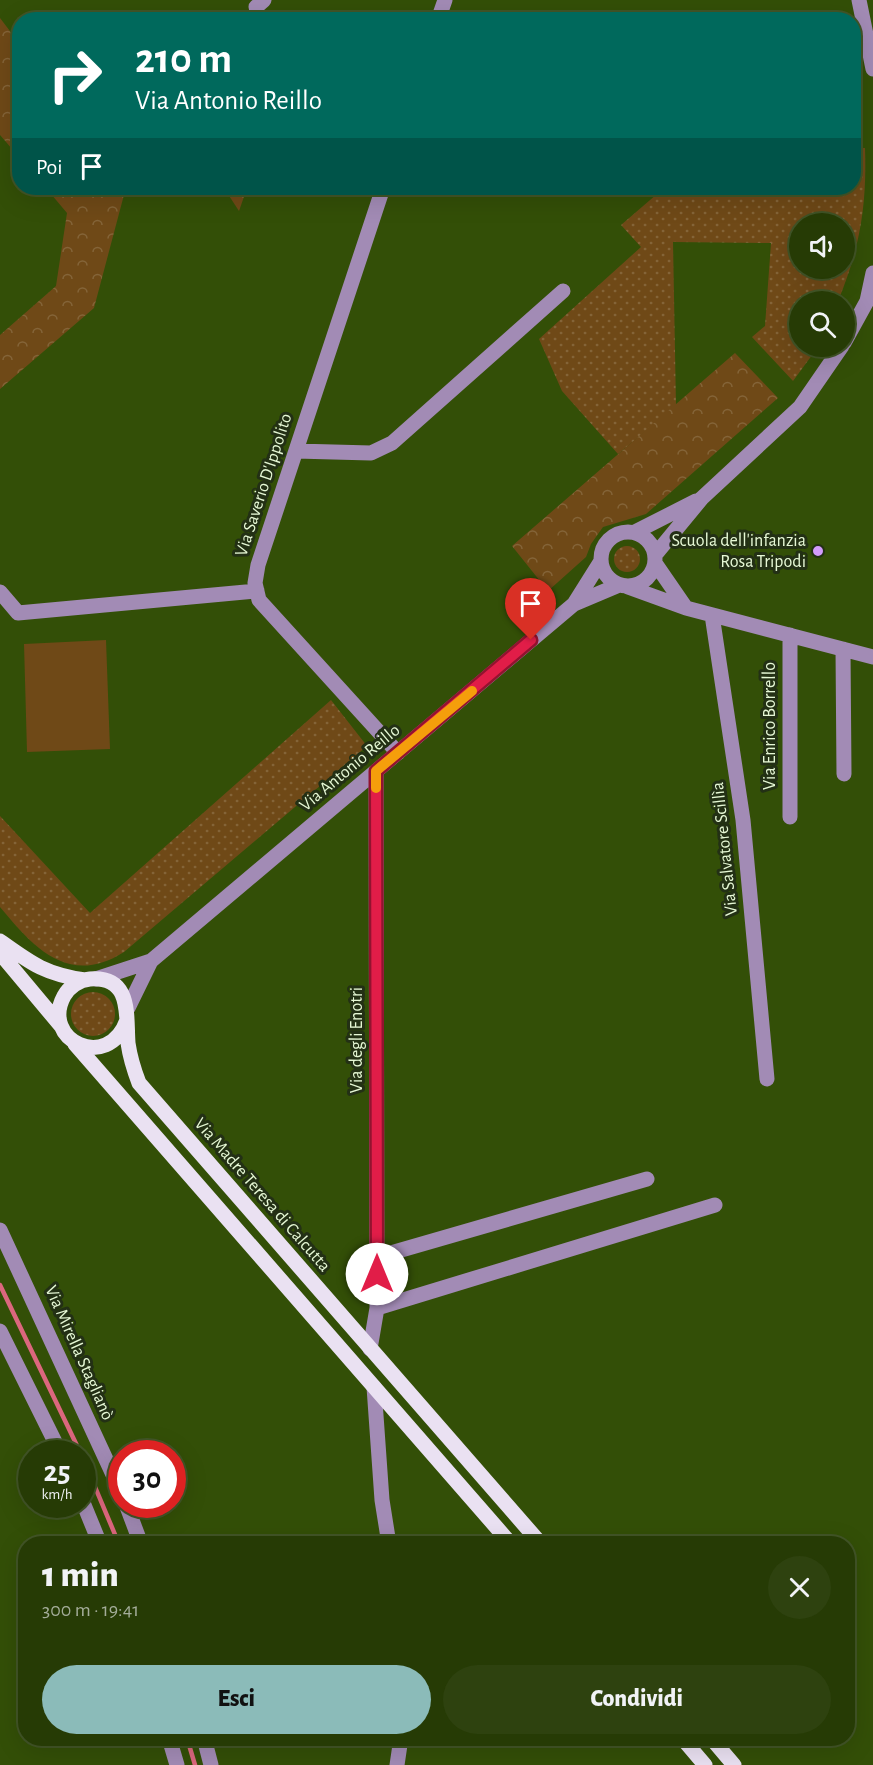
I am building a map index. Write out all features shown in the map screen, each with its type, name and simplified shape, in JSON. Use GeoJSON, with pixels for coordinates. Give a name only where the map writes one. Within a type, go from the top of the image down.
{"type":"FeatureCollection","features":[{"type":"Feature","properties":{"kind":"main road","name":"Via Antonio Reillo"},"geometry":{"type":"LineString","coordinates":[[0,941],[34,966],[55,975],[91,979]]}},
{"type":"Feature","properties":{"kind":"main road"},"geometry":{"type":"LineString","coordinates":[[0,952],[73,1042],[505,1536]]}},
{"type":"Feature","properties":{"kind":"main road"},"geometry":{"type":"LineString","coordinates":[[61,1026],[60,1003],[66,993],[91,979],[117,988],[128,1014],[124,1031],[106,1046],[95,1048],[73,1042]]}},
{"type":"Feature","properties":{"kind":"main road","name":"Via Madre Teresa di Calcutta"},"geometry":{"type":"LineString","coordinates":[[128,1014],[132,1064],[139,1083],[534,1536]]}},
{"type":"Feature","properties":{"kind":"main road"},"geometry":{"type":"LineString","coordinates":[[689,1746],[705,1765]]}},
{"type":"Feature","properties":{"kind":"main road"},"geometry":{"type":"LineString","coordinates":[[718,1746],[734,1765]]}},
{"type":"Feature","properties":{"kind":"street"},"geometry":{"type":"LineString","coordinates":[[859,0],[873,69]]}},
{"type":"Feature","properties":{"kind":"street","name":"Via Saverio D'Ippolito"},"geometry":{"type":"LineString","coordinates":[[257,591],[258,565],[381,195]]}},
{"type":"Feature","properties":{"kind":"street"},"geometry":{"type":"LineString","coordinates":[[855,322],[867,301],[873,273]]}},
{"type":"Feature","properties":{"kind":"street"},"geometry":{"type":"LineString","coordinates":[[296,452],[371,453],[392,443],[563,291]]}},
{"type":"Feature","properties":{"kind":"street"},"geometry":{"type":"LineString","coordinates":[[623,586],[646,580],[655,559],[702,498],[792,416],[837,357]]}},
{"type":"Feature","properties":{"kind":"street"},"geometry":{"type":"LineString","coordinates":[[702,498],[635,532],[618,533],[610,538],[601,552],[601,561],[606,576],[623,586],[686,608],[873,657]]}},
{"type":"Feature","properties":{"kind":"street"},"geometry":{"type":"LineString","coordinates":[[635,532],[649,541],[655,559],[686,608]]}},
{"type":"Feature","properties":{"kind":"street","name":"Via Antonio Reillo"},"geometry":{"type":"LineString","coordinates":[[91,979],[151,961],[574,604],[601,561]]}},
{"type":"Feature","properties":{"kind":"street","name":"Via Antonio Reillo"},"geometry":{"type":"LineString","coordinates":[[574,604],[623,586]]}},
{"type":"Feature","properties":{"kind":"street"},"geometry":{"type":"LineString","coordinates":[[0,592],[18,613],[257,591],[259,600],[398,753]]}},
{"type":"Feature","properties":{"kind":"street","name":"Via Salvatore Scillìa"},"geometry":{"type":"LineString","coordinates":[[712,615],[743,820],[767,1079]]}},
{"type":"Feature","properties":{"kind":"street","name":"Via Enrico Borrello"},"geometry":{"type":"LineString","coordinates":[[790,635],[790,817]]}},
{"type":"Feature","properties":{"kind":"street"},"geometry":{"type":"LineString","coordinates":[[843,649],[844,774]]}},
{"type":"Feature","properties":{"kind":"street","name":"Via degli Enotri"},"geometry":{"type":"LineString","coordinates":[[370,1349],[377,1308],[376,771]]}},
{"type":"Feature","properties":{"kind":"street","name":"Via Antonio Reillo"},"geometry":{"type":"LineString","coordinates":[[128,1014],[151,961]]}},
{"type":"Feature","properties":{"kind":"street"},"geometry":{"type":"LineString","coordinates":[[377,1257],[647,1179]]}},
{"type":"Feature","properties":{"kind":"street"},"geometry":{"type":"LineString","coordinates":[[377,1308],[715,1206]]}},
{"type":"Feature","properties":{"kind":"street","name":"Via Mirella Staglianò"},"geometry":{"type":"LineString","coordinates":[[0,1230],[108,1464]]}},
{"type":"Feature","properties":{"kind":"street"},"geometry":{"type":"LineString","coordinates":[[0,1331],[54,1440]]}},
{"type":"Feature","properties":{"kind":"street"},"geometry":{"type":"LineString","coordinates":[[374,1387],[381,1489],[388,1536]]}},
{"type":"Feature","properties":{"kind":"street"},"geometry":{"type":"LineString","coordinates":[[89,1518],[97,1536]]}},
{"type":"Feature","properties":{"kind":"street"},"geometry":{"type":"LineString","coordinates":[[131,1518],[138,1536]]}},
{"type":"Feature","properties":{"kind":"street"},"geometry":{"type":"LineString","coordinates":[[171,1746],[177,1765]]}},
{"type":"Feature","properties":{"kind":"street"},"geometry":{"type":"LineString","coordinates":[[206,1746],[211,1765]]}},
{"type":"Feature","properties":{"kind":"street"},"geometry":{"type":"LineString","coordinates":[[397,1765],[400,1746]]}},
{"type":"Feature","properties":{"kind":"green space"},"geometry":{"type":"Polygon","coordinates":[[[0,18],[12,34],[12,149],[0,135],[0,18]]]}},
{"type":"Feature","properties":{"kind":"green space"},"geometry":{"type":"Polygon","coordinates":[[[861,148],[865,148],[865,188],[855,252],[855,213],[789,213],[789,279],[847,279],[842,291],[789,291],[789,357],[811,357],[793,381],[752,337],[765,326],[771,243],[673,242],[676,406],[618,454],[562,391],[539,339],[641,247],[621,225],[656,195],[861,195],[861,148]]]}},
{"type":"Feature","properties":{"kind":"green space"},"geometry":{"type":"Polygon","coordinates":[[[52,195],[124,195],[94,308],[0,389],[0,335],[56,286],[67,213],[52,195]]]}},
{"type":"Feature","properties":{"kind":"green space"},"geometry":{"type":"Polygon","coordinates":[[[229,195],[245,195],[239,211],[229,195]]]}},
{"type":"Feature","properties":{"kind":"green space"},"geometry":{"type":"Polygon","coordinates":[[[735,353],[778,398],[646,514],[603,527],[591,544],[586,557],[548,591],[512,546],[735,353]]]}},
{"type":"Feature","properties":{"kind":"green space"},"geometry":{"type":"Polygon","coordinates":[[[627,546],[636,550],[640,559],[636,568],[627,572],[618,568],[614,559],[618,550],[627,546]]]}},
{"type":"Feature","properties":{"kind":"green space"},"geometry":{"type":"Polygon","coordinates":[[[106,640],[110,749],[27,752],[24,644],[106,640]]]}},
{"type":"Feature","properties":{"kind":"green space"},"geometry":{"type":"Polygon","coordinates":[[[331,700],[367,746],[124,952],[104,962],[86,966],[70,964],[54,958],[40,948],[0,907],[0,816],[90,913],[331,700]]]}},
{"type":"Feature","properties":{"kind":"green space"},"geometry":{"type":"Polygon","coordinates":[[[93,992],[102,993],[109,998],[114,1005],[114,1023],[109,1030],[102,1035],[93,1036],[84,1035],[77,1030],[72,1023],[71,1014],[72,1005],[77,998],[84,993],[93,992]]]}},
{"type":"Feature","properties":{"kind":"waterway"},"geometry":{"type":"LineString","coordinates":[[0,1285],[74,1440]]}},
{"type":"Feature","properties":{"kind":"waterway"},"geometry":{"type":"LineString","coordinates":[[96,1489],[116,1536]]}},
{"type":"Feature","properties":{"kind":"waterway"},"geometry":{"type":"LineString","coordinates":[[189,1746],[195,1765]]}},
{"type":"Feature","properties":{"kind":"slow traffic"},"geometry":{"type":"LineString","coordinates":[[376,788],[376,771],[472,691]]}},
{"type":"Feature","properties":{"kind":"place","name":"Scuola dell'infanzia Rosa Tripodi"},"geometry":{"type":"Point","coordinates":[818,551]}},
{"type":"Feature","properties":{"kind":"route"},"geometry":{"type":"LineString","coordinates":[[377,1274],[376,771],[531,640]]}}]}
